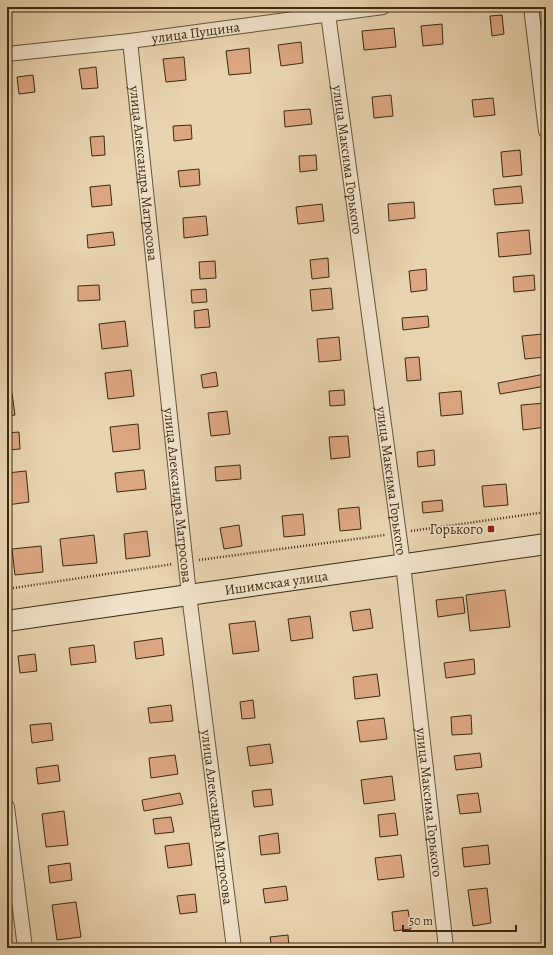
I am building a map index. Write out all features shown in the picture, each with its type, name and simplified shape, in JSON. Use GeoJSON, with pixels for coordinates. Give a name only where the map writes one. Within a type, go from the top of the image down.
{"type":"FeatureCollection","features":[{"type":"Feature","properties":{"kind":"main road","name":"Ишимская улица"},"geometry":{"type":"LineString","coordinates":[[7,621],[546,544]]}},
{"type":"Feature","properties":{"kind":"street","name":"улица Пущина"},"geometry":{"type":"LineString","coordinates":[[7,54],[130,41],[383,7]]}},
{"type":"Feature","properties":{"kind":"street"},"geometry":{"type":"LineString","coordinates":[[531,7],[546,131]]}},
{"type":"Feature","properties":{"kind":"street","name":"улица Максима Горького"},"geometry":{"type":"LineString","coordinates":[[328,14],[399,532],[446,948]]}},
{"type":"Feature","properties":{"kind":"street","name":"улица Александра Матросова"},"geometry":{"type":"LineString","coordinates":[[130,41],[185,562],[234,948]]}},
{"type":"Feature","properties":{"kind":"street"},"geometry":{"type":"LineString","coordinates":[[7,807],[25,948]]}},
{"type":"Feature","properties":{"kind":"path"},"geometry":{"type":"LineString","coordinates":[[7,590],[185,562],[546,512]]}},
{"type":"Feature","properties":{"kind":"building"},"geometry":{"type":"Polygon","coordinates":[[[502,15],[504,34],[492,36],[490,16],[502,15]]]}},
{"type":"Feature","properties":{"kind":"building"},"geometry":{"type":"Polygon","coordinates":[[[442,24],[443,44],[423,46],[421,26],[442,24]]]}},
{"type":"Feature","properties":{"kind":"building"},"geometry":{"type":"Polygon","coordinates":[[[394,28],[396,47],[364,50],[362,31],[394,28]]]}},
{"type":"Feature","properties":{"kind":"building"},"geometry":{"type":"Polygon","coordinates":[[[301,42],[303,63],[281,66],[278,45],[301,42]]]}},
{"type":"Feature","properties":{"kind":"building"},"geometry":{"type":"Polygon","coordinates":[[[249,48],[251,73],[229,75],[226,51],[249,48]]]}},
{"type":"Feature","properties":{"kind":"building"},"geometry":{"type":"Polygon","coordinates":[[[184,57],[186,80],[166,82],[163,59],[184,57]]]}},
{"type":"Feature","properties":{"kind":"building"},"geometry":{"type":"Polygon","coordinates":[[[96,67],[98,88],[82,89],[79,69],[96,67]]]}},
{"type":"Feature","properties":{"kind":"building"},"geometry":{"type":"Polygon","coordinates":[[[33,75],[35,92],[19,94],[17,77],[33,75]]]}},
{"type":"Feature","properties":{"kind":"building"},"geometry":{"type":"Polygon","coordinates":[[[391,95],[393,116],[374,118],[372,97],[391,95]]]}},
{"type":"Feature","properties":{"kind":"building"},"geometry":{"type":"Polygon","coordinates":[[[493,98],[495,115],[474,117],[472,100],[493,98]]]}},
{"type":"Feature","properties":{"kind":"building"},"geometry":{"type":"Polygon","coordinates":[[[310,109],[312,124],[285,127],[284,111],[310,109]]]}},
{"type":"Feature","properties":{"kind":"building"},"geometry":{"type":"Polygon","coordinates":[[[191,125],[192,139],[174,141],[173,126],[191,125]]]}},
{"type":"Feature","properties":{"kind":"building"},"geometry":{"type":"Polygon","coordinates":[[[104,136],[105,155],[92,156],[90,137],[104,136]]]}},
{"type":"Feature","properties":{"kind":"building"},"geometry":{"type":"Polygon","coordinates":[[[520,150],[522,175],[503,177],[501,152],[520,150]]]}},
{"type":"Feature","properties":{"kind":"building"},"geometry":{"type":"Polygon","coordinates":[[[316,155],[317,170],[300,172],[299,156],[316,155]]]}},
{"type":"Feature","properties":{"kind":"building"},"geometry":{"type":"Polygon","coordinates":[[[199,169],[200,185],[180,187],[178,171],[199,169]]]}},
{"type":"Feature","properties":{"kind":"building"},"geometry":{"type":"Polygon","coordinates":[[[110,185],[112,205],[92,207],[90,187],[110,185]]]}},
{"type":"Feature","properties":{"kind":"building"},"geometry":{"type":"Polygon","coordinates":[[[521,186],[523,203],[495,205],[493,189],[521,186]]]}},
{"type":"Feature","properties":{"kind":"building"},"geometry":{"type":"Polygon","coordinates":[[[414,202],[415,218],[389,221],[388,204],[414,202]]]}},
{"type":"Feature","properties":{"kind":"building"},"geometry":{"type":"Polygon","coordinates":[[[322,204],[324,221],[298,224],[296,207],[322,204]]]}},
{"type":"Feature","properties":{"kind":"building"},"geometry":{"type":"Polygon","coordinates":[[[206,216],[208,235],[184,238],[183,218],[206,216]]]}},
{"type":"Feature","properties":{"kind":"building"},"geometry":{"type":"Polygon","coordinates":[[[529,230],[531,254],[499,257],[497,233],[529,230]]]}},
{"type":"Feature","properties":{"kind":"building"},"geometry":{"type":"Polygon","coordinates":[[[113,232],[115,245],[88,248],[87,235],[113,232]]]}},
{"type":"Feature","properties":{"kind":"building"},"geometry":{"type":"Polygon","coordinates":[[[328,258],[329,277],[312,279],[310,260],[328,258]]]}},
{"type":"Feature","properties":{"kind":"building"},"geometry":{"type":"Polygon","coordinates":[[[215,261],[216,278],[200,279],[199,262],[215,261]]]}},
{"type":"Feature","properties":{"kind":"building"},"geometry":{"type":"Polygon","coordinates":[[[426,269],[427,290],[411,292],[409,271],[426,269]]]}},
{"type":"Feature","properties":{"kind":"building"},"geometry":{"type":"Polygon","coordinates":[[[534,275],[535,290],[514,292],[513,277],[534,275]]]}},
{"type":"Feature","properties":{"kind":"building"},"geometry":{"type":"Polygon","coordinates":[[[99,285],[100,300],[78,301],[78,286],[99,285]]]}},
{"type":"Feature","properties":{"kind":"building"},"geometry":{"type":"Polygon","coordinates":[[[331,288],[333,309],[312,311],[310,290],[331,288]]]}},
{"type":"Feature","properties":{"kind":"building"},"geometry":{"type":"Polygon","coordinates":[[[206,289],[207,302],[192,303],[191,290],[206,289]]]}},
{"type":"Feature","properties":{"kind":"building"},"geometry":{"type":"Polygon","coordinates":[[[208,309],[210,327],[195,328],[194,311],[208,309]]]}},
{"type":"Feature","properties":{"kind":"building"},"geometry":{"type":"Polygon","coordinates":[[[428,316],[429,327],[403,330],[402,318],[428,316]]]}},
{"type":"Feature","properties":{"kind":"building"},"geometry":{"type":"Polygon","coordinates":[[[125,321],[128,346],[102,349],[99,324],[125,321]]]}},
{"type":"Feature","properties":{"kind":"building"},"geometry":{"type":"Polygon","coordinates":[[[543,334],[545,357],[525,359],[522,336],[543,334]]]}},
{"type":"Feature","properties":{"kind":"building"},"geometry":{"type":"Polygon","coordinates":[[[339,337],[341,360],[319,362],[317,339],[339,337]]]}},
{"type":"Feature","properties":{"kind":"building"},"geometry":{"type":"Polygon","coordinates":[[[8,349],[10,364],[7,364],[8,349]]]}},
{"type":"Feature","properties":{"kind":"building"},"geometry":{"type":"Polygon","coordinates":[[[419,357],[421,380],[407,381],[405,358],[419,357]]]}},
{"type":"Feature","properties":{"kind":"building"},"geometry":{"type":"Polygon","coordinates":[[[131,370],[134,396],[108,399],[105,373],[131,370]]]}},
{"type":"Feature","properties":{"kind":"building"},"geometry":{"type":"Polygon","coordinates":[[[216,372],[218,386],[203,388],[201,375],[216,372]]]}},
{"type":"Feature","properties":{"kind":"building"},"geometry":{"type":"Polygon","coordinates":[[[545,374],[546,386],[500,394],[498,383],[545,374]]]}},
{"type":"Feature","properties":{"kind":"building"},"geometry":{"type":"Polygon","coordinates":[[[344,390],[345,405],[330,406],[329,391],[344,390]]]}},
{"type":"Feature","properties":{"kind":"building"},"geometry":{"type":"Polygon","coordinates":[[[461,391],[463,414],[441,416],[439,393],[461,391]]]}},
{"type":"Feature","properties":{"kind":"building"},"geometry":{"type":"Polygon","coordinates":[[[12,393],[15,415],[7,416],[7,394],[12,393]]]}},
{"type":"Feature","properties":{"kind":"building"},"geometry":{"type":"Polygon","coordinates":[[[546,403],[546,427],[523,430],[521,405],[546,403]]]}},
{"type":"Feature","properties":{"kind":"building"},"geometry":{"type":"Polygon","coordinates":[[[227,411],[230,434],[211,436],[208,413],[227,411]]]}},
{"type":"Feature","properties":{"kind":"building"},"geometry":{"type":"Polygon","coordinates":[[[138,424],[140,449],[113,452],[110,427],[138,424]]]}},
{"type":"Feature","properties":{"kind":"building"},"geometry":{"type":"Polygon","coordinates":[[[19,432],[20,449],[7,450],[7,433],[19,432]]]}},
{"type":"Feature","properties":{"kind":"building"},"geometry":{"type":"Polygon","coordinates":[[[348,436],[350,457],[331,459],[329,437],[348,436]]]}},
{"type":"Feature","properties":{"kind":"building"},"geometry":{"type":"Polygon","coordinates":[[[434,450],[435,465],[418,467],[417,452],[434,450]]]}},
{"type":"Feature","properties":{"kind":"building"},"geometry":{"type":"Polygon","coordinates":[[[240,465],[241,479],[216,481],[215,467],[240,465]]]}},
{"type":"Feature","properties":{"kind":"building"},"geometry":{"type":"Polygon","coordinates":[[[144,470],[146,489],[117,492],[115,473],[144,470]]]}},
{"type":"Feature","properties":{"kind":"building"},"geometry":{"type":"Polygon","coordinates":[[[26,471],[29,502],[7,505],[7,473],[26,471]]]}},
{"type":"Feature","properties":{"kind":"building"},"geometry":{"type":"Polygon","coordinates":[[[506,484],[508,505],[484,507],[482,486],[506,484]]]}},
{"type":"Feature","properties":{"kind":"building"},"geometry":{"type":"Polygon","coordinates":[[[543,485],[546,485],[546,502],[545,502],[543,485]]]}},
{"type":"Feature","properties":{"kind":"building"},"geometry":{"type":"Polygon","coordinates":[[[442,500],[443,511],[423,513],[422,502],[442,500]]]}},
{"type":"Feature","properties":{"kind":"building"},"geometry":{"type":"Polygon","coordinates":[[[359,507],[361,529],[340,531],[338,509],[359,507]]]}},
{"type":"Feature","properties":{"kind":"building"},"geometry":{"type":"Polygon","coordinates":[[[303,514],[305,535],[284,537],[282,516],[303,514]]]}},
{"type":"Feature","properties":{"kind":"building"},"geometry":{"type":"Polygon","coordinates":[[[239,525],[242,546],[224,549],[220,528],[239,525]]]}},
{"type":"Feature","properties":{"kind":"building"},"geometry":{"type":"Polygon","coordinates":[[[147,531],[150,556],[126,559],[124,534],[147,531]]]}},
{"type":"Feature","properties":{"kind":"building"},"geometry":{"type":"Polygon","coordinates":[[[94,535],[97,563],[63,566],[60,539],[94,535]]]}},
{"type":"Feature","properties":{"kind":"building"},"geometry":{"type":"Polygon","coordinates":[[[41,546],[43,572],[15,575],[12,549],[41,546]]]}},
{"type":"Feature","properties":{"kind":"building"},"geometry":{"type":"Polygon","coordinates":[[[505,590],[510,627],[470,631],[466,595],[505,590]]]}},
{"type":"Feature","properties":{"kind":"building"},"geometry":{"type":"Polygon","coordinates":[[[463,597],[465,613],[438,617],[436,600],[463,597]]]}},
{"type":"Feature","properties":{"kind":"building"},"geometry":{"type":"Polygon","coordinates":[[[370,609],[373,628],[353,631],[350,612],[370,609]]]}},
{"type":"Feature","properties":{"kind":"building"},"geometry":{"type":"Polygon","coordinates":[[[310,616],[313,638],[291,641],[288,619],[310,616]]]}},
{"type":"Feature","properties":{"kind":"building"},"geometry":{"type":"Polygon","coordinates":[[[255,621],[259,651],[233,654],[229,624],[255,621]]]}},
{"type":"Feature","properties":{"kind":"building"},"geometry":{"type":"Polygon","coordinates":[[[162,638],[164,655],[136,659],[134,642],[162,638]]]}},
{"type":"Feature","properties":{"kind":"building"},"geometry":{"type":"Polygon","coordinates":[[[94,645],[96,662],[71,665],[69,648],[94,645]]]}},
{"type":"Feature","properties":{"kind":"building"},"geometry":{"type":"Polygon","coordinates":[[[35,654],[37,671],[20,673],[18,656],[35,654]]]}},
{"type":"Feature","properties":{"kind":"building"},"geometry":{"type":"Polygon","coordinates":[[[474,659],[475,674],[446,678],[444,663],[474,659]]]}},
{"type":"Feature","properties":{"kind":"building"},"geometry":{"type":"Polygon","coordinates":[[[377,674],[380,696],[355,699],[353,677],[377,674]]]}},
{"type":"Feature","properties":{"kind":"building"},"geometry":{"type":"Polygon","coordinates":[[[253,700],[255,718],[242,719],[240,702],[253,700]]]}},
{"type":"Feature","properties":{"kind":"building"},"geometry":{"type":"Polygon","coordinates":[[[171,705],[173,721],[150,723],[148,708],[171,705]]]}},
{"type":"Feature","properties":{"kind":"building"},"geometry":{"type":"Polygon","coordinates":[[[471,715],[472,734],[452,735],[451,717],[471,715]]]}},
{"type":"Feature","properties":{"kind":"building"},"geometry":{"type":"Polygon","coordinates":[[[384,718],[387,739],[360,742],[357,721],[384,718]]]}},
{"type":"Feature","properties":{"kind":"building"},"geometry":{"type":"Polygon","coordinates":[[[51,723],[53,740],[32,743],[30,725],[51,723]]]}},
{"type":"Feature","properties":{"kind":"building"},"geometry":{"type":"Polygon","coordinates":[[[270,744],[273,763],[250,766],[247,747],[270,744]]]}},
{"type":"Feature","properties":{"kind":"building"},"geometry":{"type":"Polygon","coordinates":[[[480,753],[482,767],[456,770],[454,756],[480,753]]]}},
{"type":"Feature","properties":{"kind":"building"},"geometry":{"type":"Polygon","coordinates":[[[175,755],[178,774],[151,778],[149,758],[175,755]]]}},
{"type":"Feature","properties":{"kind":"building"},"geometry":{"type":"Polygon","coordinates":[[[58,765],[60,781],[38,784],[36,768],[58,765]]]}},
{"type":"Feature","properties":{"kind":"building"},"geometry":{"type":"Polygon","coordinates":[[[392,776],[395,800],[364,804],[361,780],[392,776]]]}},
{"type":"Feature","properties":{"kind":"building"},"geometry":{"type":"Polygon","coordinates":[[[271,789],[273,805],[254,807],[252,791],[271,789]]]}},
{"type":"Feature","properties":{"kind":"building"},"geometry":{"type":"Polygon","coordinates":[[[180,793],[183,804],[144,811],[142,800],[180,793]]]}},
{"type":"Feature","properties":{"kind":"building"},"geometry":{"type":"Polygon","coordinates":[[[478,793],[481,812],[460,814],[457,795],[478,793]]]}},
{"type":"Feature","properties":{"kind":"building"},"geometry":{"type":"Polygon","coordinates":[[[64,811],[68,845],[46,847],[42,814],[64,811]]]}},
{"type":"Feature","properties":{"kind":"building"},"geometry":{"type":"Polygon","coordinates":[[[395,813],[398,835],[380,837],[378,815],[395,813]]]}},
{"type":"Feature","properties":{"kind":"building"},"geometry":{"type":"Polygon","coordinates":[[[171,817],[174,832],[155,834],[153,819],[171,817]]]}},
{"type":"Feature","properties":{"kind":"building"},"geometry":{"type":"Polygon","coordinates":[[[278,833],[280,853],[261,855],[259,836],[278,833]]]}},
{"type":"Feature","properties":{"kind":"building"},"geometry":{"type":"Polygon","coordinates":[[[189,843],[192,865],[168,868],[165,846],[189,843]]]}},
{"type":"Feature","properties":{"kind":"building"},"geometry":{"type":"Polygon","coordinates":[[[488,845],[490,864],[464,867],[462,848],[488,845]]]}},
{"type":"Feature","properties":{"kind":"building"},"geometry":{"type":"Polygon","coordinates":[[[401,855],[404,877],[378,880],[375,858],[401,855]]]}},
{"type":"Feature","properties":{"kind":"building"},"geometry":{"type":"Polygon","coordinates":[[[70,863],[72,880],[50,883],[48,866],[70,863]]]}},
{"type":"Feature","properties":{"kind":"building"},"geometry":{"type":"Polygon","coordinates":[[[286,886],[288,900],[265,903],[263,889],[286,886]]]}},
{"type":"Feature","properties":{"kind":"building"},"geometry":{"type":"Polygon","coordinates":[[[487,888],[491,923],[473,926],[468,890],[487,888]]]}},
{"type":"Feature","properties":{"kind":"building"},"geometry":{"type":"Polygon","coordinates":[[[195,894],[197,912],[180,914],[177,896],[195,894]]]}},
{"type":"Feature","properties":{"kind":"building"},"geometry":{"type":"Polygon","coordinates":[[[76,902],[81,937],[57,940],[52,905],[76,902]]]}},
{"type":"Feature","properties":{"kind":"building"},"geometry":{"type":"Polygon","coordinates":[[[408,910],[411,929],[394,931],[392,912],[408,910]]]}},
{"type":"Feature","properties":{"kind":"building"},"geometry":{"type":"Polygon","coordinates":[[[288,935],[289,948],[272,948],[270,937],[288,935]]]}},
{"type":"Feature","properties":{"kind":"place","name":"Горького"},"geometry":{"type":"Point","coordinates":[491,529]}}]}
